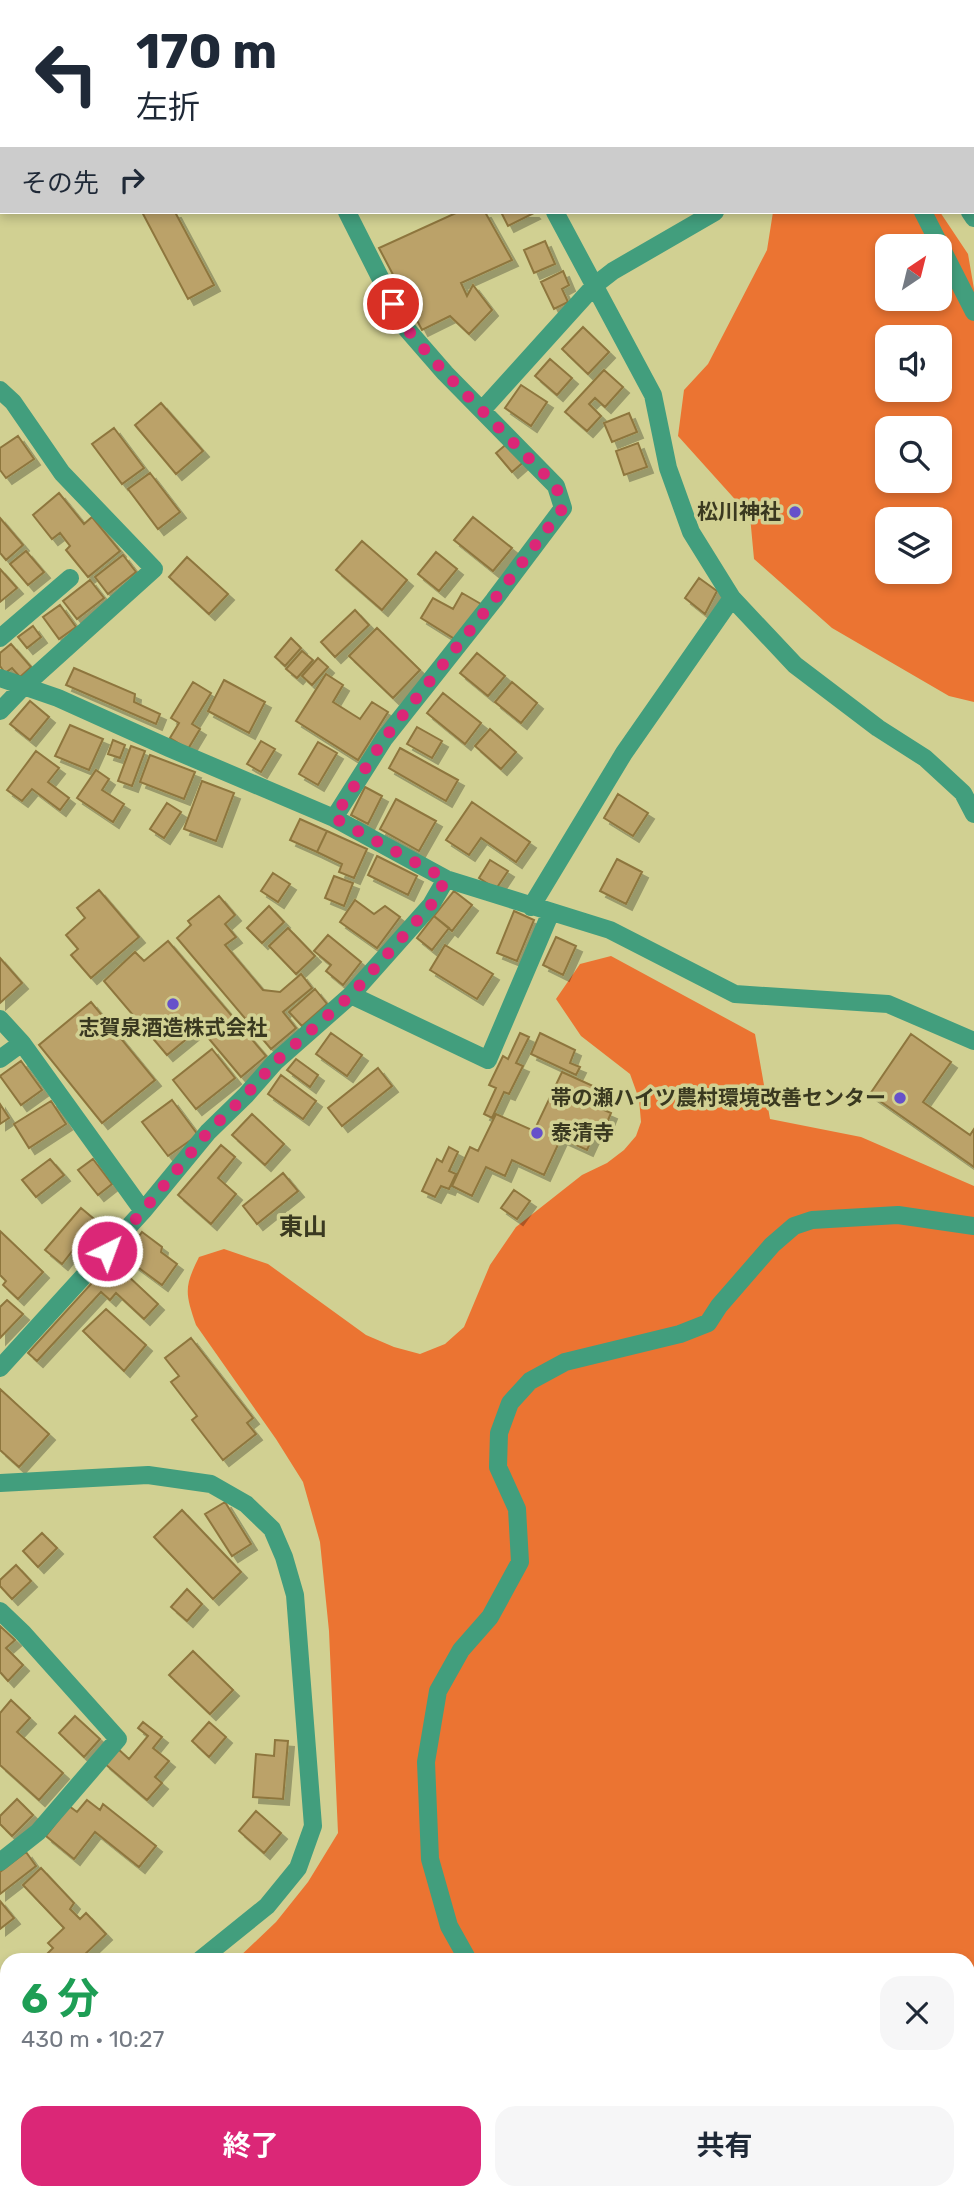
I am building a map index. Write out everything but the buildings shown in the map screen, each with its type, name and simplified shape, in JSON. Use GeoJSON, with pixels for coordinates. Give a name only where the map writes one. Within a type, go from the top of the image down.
{"type":"FeatureCollection","features":[{"type":"Feature","properties":{"kind":"street"},"geometry":{"type":"LineString","coordinates":[[334,818],[384,739],[563,508],[556,486],[445,373],[405,327],[348,214]]}},
{"type":"Feature","properties":{"kind":"street"},"geometry":{"type":"LineString","coordinates":[[556,214],[653,394],[668,468],[691,533],[732,598],[795,665],[878,729],[925,758],[963,793],[974,814]]}},
{"type":"Feature","properties":{"kind":"street"},"geometry":{"type":"LineString","coordinates":[[483,409],[595,285],[613,271],[712,214]]}},
{"type":"Feature","properties":{"kind":"street"},"geometry":{"type":"LineString","coordinates":[[924,214],[974,312]]}},
{"type":"Feature","properties":{"kind":"street"},"geometry":{"type":"LineString","coordinates":[[0,390],[13,402],[62,472],[154,569],[0,711]]}},
{"type":"Feature","properties":{"kind":"street"},"geometry":{"type":"LineString","coordinates":[[0,638],[70,578]]}},
{"type":"Feature","properties":{"kind":"street"},"geometry":{"type":"LineString","coordinates":[[531,907],[624,753],[732,598]]}},
{"type":"Feature","properties":{"kind":"street"},"geometry":{"type":"LineString","coordinates":[[0,678],[58,698],[334,818],[446,879],[610,930],[735,994],[888,1004],[974,1041]]}},
{"type":"Feature","properties":{"kind":"street"},"geometry":{"type":"LineString","coordinates":[[0,1368],[143,1211],[208,1132],[275,1062],[351,995],[431,905],[446,879]]}},
{"type":"Feature","properties":{"kind":"street"},"geometry":{"type":"LineString","coordinates":[[351,995],[488,1060],[551,912]]}},
{"type":"Feature","properties":{"kind":"street"},"geometry":{"type":"LineString","coordinates":[[0,1019],[22,1042],[143,1211]]}},
{"type":"Feature","properties":{"kind":"street"},"geometry":{"type":"LineString","coordinates":[[0,1059],[22,1042]]}},
{"type":"Feature","properties":{"kind":"street"},"geometry":{"type":"LineString","coordinates":[[464,1953],[449,1926],[430,1859],[426,1762],[438,1690],[461,1650],[490,1617],[520,1562],[517,1510],[498,1467],[499,1433],[510,1403],[530,1381],[565,1362],[680,1334],[708,1323],[719,1306],[772,1245],[794,1226],[813,1220],[898,1214],[974,1226]]}},
{"type":"Feature","properties":{"kind":"street"},"geometry":{"type":"LineString","coordinates":[[0,1483],[148,1475],[211,1484],[246,1504],[272,1529],[295,1595],[313,1826],[298,1868],[267,1906],[209,1953]]}},
{"type":"Feature","properties":{"kind":"street"},"geometry":{"type":"LineString","coordinates":[[0,1611],[118,1739],[38,1832],[0,1862]]}},
{"type":"Feature","properties":{"kind":"shaded area"},"geometry":{"type":"Polygon","coordinates":[[[773,214],[941,214],[968,254],[974,289],[974,702],[949,696],[832,628],[754,559],[750,516],[678,436],[684,390],[708,364],[767,250],[773,214]]]}},
{"type":"Feature","properties":{"kind":"shaded area"},"geometry":{"type":"Polygon","coordinates":[[[611,956],[755,1034],[770,1119],[861,1137],[974,1186],[974,1953],[243,1953],[276,1922],[308,1882],[338,1833],[329,1631],[320,1542],[303,1482],[196,1325],[188,1297],[191,1276],[199,1257],[224,1249],[268,1264],[366,1335],[420,1354],[445,1344],[464,1327],[490,1265],[516,1227],[582,1175],[607,1163],[624,1150],[636,1136],[641,1122],[639,1099],[630,1074],[581,1036],[556,999],[580,964],[611,956]]]}},
{"type":"Feature","properties":{"kind":"place","name":"松川神社"},"geometry":{"type":"Point","coordinates":[795,512]}},
{"type":"Feature","properties":{"kind":"place","name":"志賀泉酒造株式会社"},"geometry":{"type":"Point","coordinates":[173,1004]}},
{"type":"Feature","properties":{"kind":"place","name":"帯の瀬ハイツ農村環境改善センター"},"geometry":{"type":"Point","coordinates":[900,1098]}},
{"type":"Feature","properties":{"kind":"place","name":"泰清寺"},"geometry":{"type":"Point","coordinates":[537,1133]}},
{"type":"Feature","properties":{"kind":"district","name":"東山"},"geometry":{"type":"Point","coordinates":[303,1227]}},
{"type":"Feature","properties":{"kind":"route"},"geometry":{"type":"LineString","coordinates":[[107,1251],[208,1132],[275,1062],[351,995],[431,905],[439,892],[446,879],[334,818],[384,739],[563,508],[556,486],[445,373],[405,327],[393,304]]}}]}
